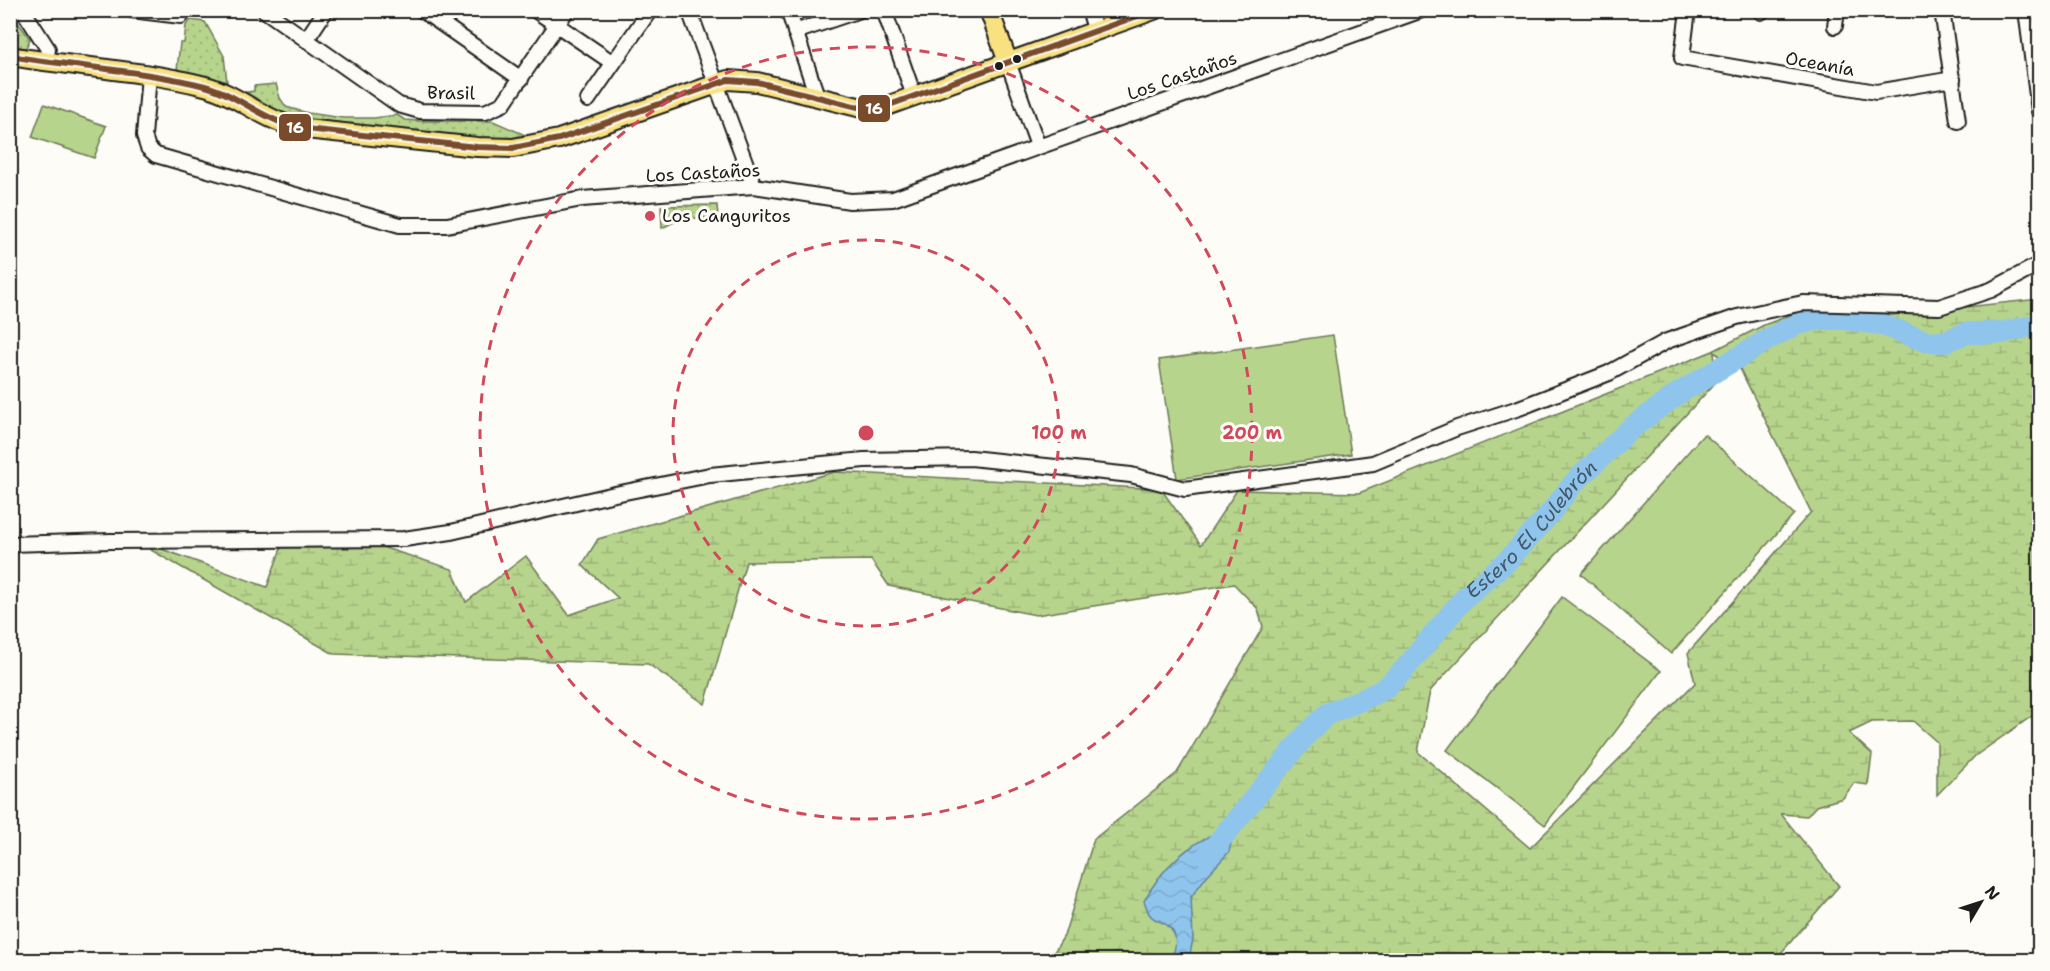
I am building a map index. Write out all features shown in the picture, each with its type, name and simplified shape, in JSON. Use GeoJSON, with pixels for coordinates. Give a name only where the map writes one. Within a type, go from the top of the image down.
{"type":"FeatureCollection","features":[{"type":"Feature","properties":{"kind":"main road"},"geometry":{"type":"LineString","coordinates":[[989,10],[1008,62]]}},
{"type":"Feature","properties":{"kind":"main road"},"geometry":{"type":"LineString","coordinates":[[10,56],[149,75],[206,86],[296,128],[495,149],[531,146],[560,139],[717,83],[739,79],[874,109],[1154,10]]}},
{"type":"Feature","properties":{"kind":"street"},"geometry":{"type":"LineString","coordinates":[[23,10],[48,49],[46,62]]}},
{"type":"Feature","properties":{"kind":"street"},"geometry":{"type":"LineString","coordinates":[[130,10],[181,16]]}},
{"type":"Feature","properties":{"kind":"street","name":"Brasil"},"geometry":{"type":"LineString","coordinates":[[264,10],[399,105],[420,111],[485,112],[503,104],[567,10]]}},
{"type":"Feature","properties":{"kind":"street"},"geometry":{"type":"LineString","coordinates":[[306,40],[326,10]]}},
{"type":"Feature","properties":{"kind":"street"},"geometry":{"type":"LineString","coordinates":[[422,10],[521,79]]}},
{"type":"Feature","properties":{"kind":"street"},"geometry":{"type":"LineString","coordinates":[[535,10],[613,63]]}},
{"type":"Feature","properties":{"kind":"street"},"geometry":{"type":"LineString","coordinates":[[588,100],[650,10]]}},
{"type":"Feature","properties":{"kind":"street"},"geometry":{"type":"LineString","coordinates":[[689,10],[754,186]]}},
{"type":"Feature","properties":{"kind":"street"},"geometry":{"type":"LineString","coordinates":[[788,10],[817,96]]}},
{"type":"Feature","properties":{"kind":"street"},"geometry":{"type":"LineString","coordinates":[[795,32],[860,10]]}},
{"type":"Feature","properties":{"kind":"street"},"geometry":{"type":"LineString","coordinates":[[884,10],[914,96]]}},
{"type":"Feature","properties":{"kind":"street"},"geometry":{"type":"LineString","coordinates":[[1089,10],[1096,32]]}},
{"type":"Feature","properties":{"kind":"street","name":"Los Castaños"},"geometry":{"type":"LineString","coordinates":[[149,75],[144,136],[148,148],[156,155],[400,225],[447,225],[582,199],[754,186],[850,201],[893,199],[1422,10]]}},
{"type":"Feature","properties":{"kind":"street","name":"Oceanía"},"geometry":{"type":"LineString","coordinates":[[1688,10],[1682,58],[1876,92],[1953,79]]}},
{"type":"Feature","properties":{"kind":"street"},"geometry":{"type":"LineString","coordinates":[[1835,26],[1837,10]]}},
{"type":"Feature","properties":{"kind":"street"},"geometry":{"type":"LineString","coordinates":[[1942,10],[1958,121]]}},
{"type":"Feature","properties":{"kind":"street"},"geometry":{"type":"LineString","coordinates":[[2026,10],[2039,111]]}},
{"type":"Feature","properties":{"kind":"street"},"geometry":{"type":"LineString","coordinates":[[1008,62],[1038,146]]}},
{"type":"Feature","properties":{"kind":"street"},"geometry":{"type":"LineString","coordinates":[[10,544],[404,539],[451,532],[615,494],[710,475],[864,460],[971,458],[1131,475],[1185,489],[1373,463],[1458,428],[1519,408],[1609,373],[1667,341],[1737,318],[1803,303],[1939,307],[1991,290],[2040,264]]}},
{"type":"Feature","properties":{"kind":"green space"},"geometry":{"type":"Polygon","coordinates":[[[10,11],[30,39],[26,48],[11,46],[10,11]]]}},
{"type":"Feature","properties":{"kind":"green space"},"geometry":{"type":"Polygon","coordinates":[[[191,20],[205,22],[224,56],[227,82],[177,70],[180,43],[184,43],[186,25],[191,20]]]}},
{"type":"Feature","properties":{"kind":"green space"},"geometry":{"type":"Polygon","coordinates":[[[276,84],[280,98],[286,107],[308,113],[343,118],[397,115],[405,120],[419,121],[493,121],[532,138],[512,141],[481,141],[289,118],[242,93],[254,91],[254,86],[276,84]]]}},
{"type":"Feature","properties":{"kind":"green space"},"geometry":{"type":"Polygon","coordinates":[[[44,104],[106,126],[94,158],[32,137],[44,104]]]}},
{"type":"Feature","properties":{"kind":"green space"},"geometry":{"type":"Polygon","coordinates":[[[717,205],[718,218],[682,218],[662,228],[661,206],[717,205]]]}},
{"type":"Feature","properties":{"kind":"green space"},"geometry":{"type":"Polygon","coordinates":[[[2039,299],[2039,711],[1975,756],[1937,795],[1937,742],[1913,721],[1872,722],[1849,733],[1872,754],[1868,785],[1854,783],[1843,798],[1816,806],[1807,816],[1781,814],[1839,886],[1775,960],[1049,960],[1064,936],[1094,839],[1177,773],[1263,627],[1258,609],[1234,584],[1036,615],[889,586],[871,560],[746,562],[705,704],[648,664],[334,654],[128,537],[267,587],[284,540],[334,532],[452,569],[466,602],[526,556],[569,615],[618,598],[582,565],[598,539],[834,472],[1161,489],[1201,545],[1237,490],[1359,493],[1713,351],[1764,325],[1801,311],[1892,315],[2039,299]],[[1714,352],[1717,381],[1430,691],[1418,752],[1530,848],[1695,683],[1688,653],[1811,512],[1740,369],[1714,352]]]}},
{"type":"Feature","properties":{"kind":"green space"},"geometry":{"type":"Polygon","coordinates":[[[1333,335],[1351,454],[1177,479],[1159,360],[1333,335]]]}},
{"type":"Feature","properties":{"kind":"green space"},"geometry":{"type":"Polygon","coordinates":[[[1704,434],[1794,514],[1671,654],[1581,574],[1704,434]]]}},
{"type":"Feature","properties":{"kind":"green space"},"geometry":{"type":"Polygon","coordinates":[[[1562,597],[1661,671],[1545,825],[1447,750],[1562,597]]]}},
{"type":"Feature","properties":{"kind":"water"},"geometry":{"type":"Polygon","coordinates":[[[1223,830],[1232,839],[1229,852],[1191,897],[1193,939],[1189,960],[1171,960],[1175,937],[1166,925],[1150,915],[1144,901],[1167,867],[1177,858],[1198,842],[1223,830]]]}},
{"type":"Feature","properties":{"kind":"waterway","name":"Estero El Culebrón"},"geometry":{"type":"LineString","coordinates":[[1207,856],[1305,736],[1327,714],[1384,689],[1403,671],[1465,597],[1505,563],[1543,522],[1573,484],[1631,428],[1679,393],[1774,336],[1798,324],[1820,319],[1845,319],[1880,324],[1925,341],[1944,342],[1966,333],[2001,333],[2040,324]]}},
{"type":"Feature","properties":{"kind":"transit line","name":"16"},"geometry":{"type":"LineString","coordinates":[[10,56],[157,76],[205,86],[296,128],[477,147],[513,148],[559,139],[728,80],[757,82],[866,109],[881,108],[1154,10]]}},
{"type":"Feature","properties":{"kind":"place","name":"Los Canguritos"},"geometry":{"type":"Point","coordinates":[650,216]}}]}
